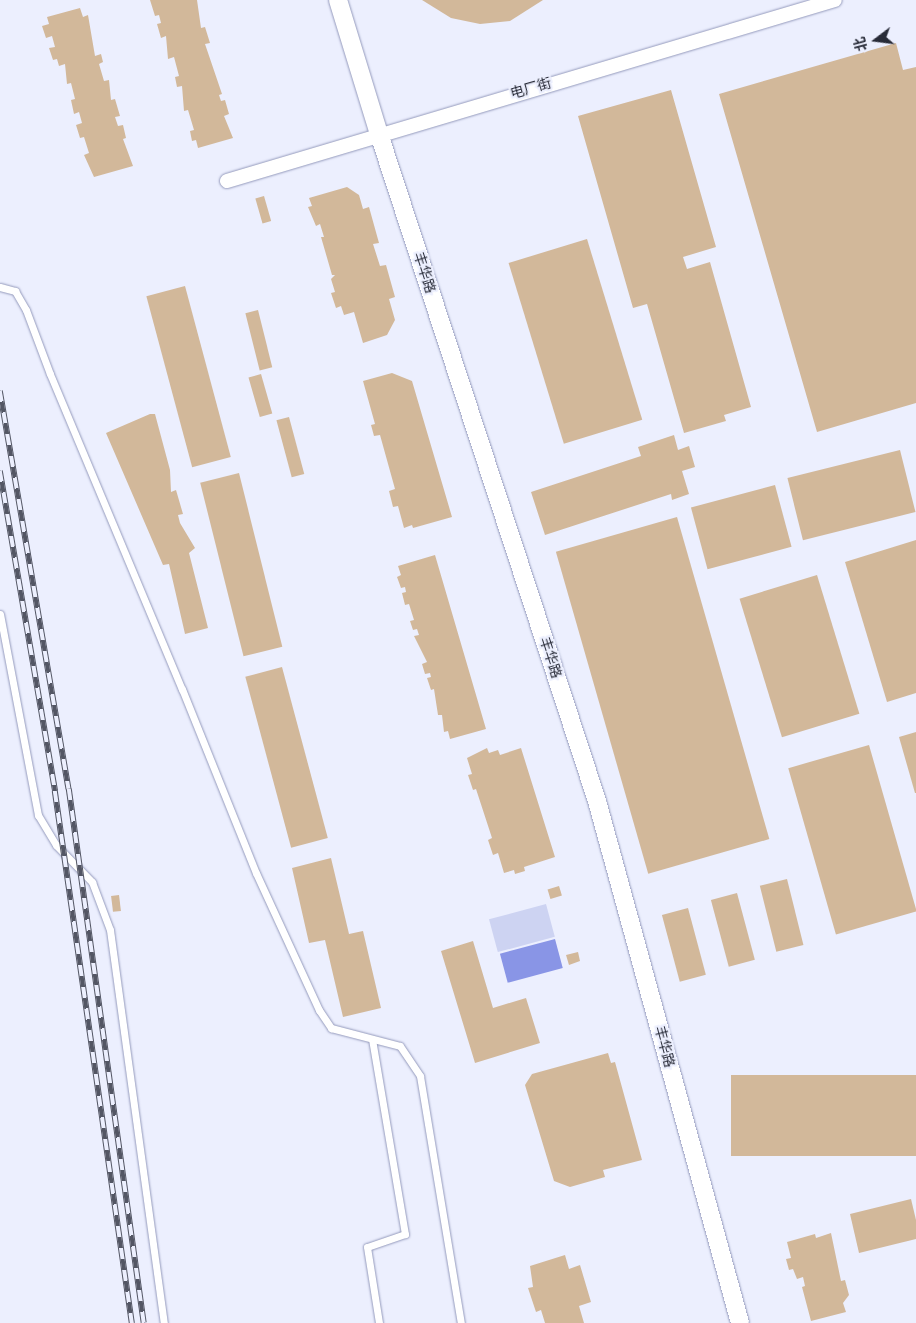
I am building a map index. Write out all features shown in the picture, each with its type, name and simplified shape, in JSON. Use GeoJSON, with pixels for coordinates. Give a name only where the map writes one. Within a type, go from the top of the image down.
{"type":"FeatureCollection","features":[{"type":"Feature","properties":{"kind":"street","name":"丰华路"},"geometry":{"type":"LineString","coordinates":[[338,0],[379,134],[597,800],[740,1323]]}},
{"type":"Feature","properties":{"kind":"street","name":"电厂街"},"geometry":{"type":"LineString","coordinates":[[228,181],[379,134],[835,0]]}},
{"type":"Feature","properties":{"kind":"lane"},"geometry":{"type":"LineString","coordinates":[[0,287],[15,291],[26,310],[50,374],[182,689],[256,873],[319,1010],[331,1028],[400,1046],[420,1076],[461,1323]]}},
{"type":"Feature","properties":{"kind":"lane"},"geometry":{"type":"LineString","coordinates":[[0,614],[38,815],[56,845],[92,882],[110,930],[164,1323]]}},
{"type":"Feature","properties":{"kind":"lane"},"geometry":{"type":"LineString","coordinates":[[372,1039],[405,1234],[367,1247],[378,1323]]}},
{"type":"Feature","properties":{"kind":"shaded area"},"geometry":{"type":"Polygon","coordinates":[[[546,904],[555,937],[498,952],[489,919],[546,904]]]}},
{"type":"Feature","properties":{"kind":"water"},"geometry":{"type":"Polygon","coordinates":[[[555,939],[563,968],[508,983],[500,954],[555,939]]]}},
{"type":"Feature","properties":{"kind":"building"},"geometry":{"type":"Polygon","coordinates":[[[150,0],[197,0],[201,28],[205,27],[210,43],[205,44],[222,94],[219,95],[221,101],[225,100],[229,114],[224,116],[233,138],[198,148],[196,140],[192,141],[190,131],[194,130],[188,110],[184,111],[182,86],[177,87],[175,77],[179,76],[174,57],[168,59],[166,36],[161,38],[157,24],[161,23],[159,15],[155,16],[150,0]]]}},
{"type":"Feature","properties":{"kind":"building"},"geometry":{"type":"Polygon","coordinates":[[[422,0],[543,0],[510,21],[480,24],[451,18],[422,0]]]}},
{"type":"Feature","properties":{"kind":"building"},"geometry":{"type":"Polygon","coordinates":[[[80,8],[83,17],[88,15],[95,56],[101,54],[103,62],[99,64],[104,81],[109,80],[111,100],[115,99],[120,116],[115,117],[118,126],[123,125],[126,138],[123,139],[133,166],[94,177],[84,155],[89,153],[84,137],[80,138],[76,125],[82,123],[79,112],[74,114],[71,100],[75,99],[71,83],[67,84],[65,64],[59,66],[57,59],[53,60],[49,48],[55,47],[52,36],[46,38],[42,26],[49,24],[47,17],[80,8]]]}},
{"type":"Feature","properties":{"kind":"building"},"geometry":{"type":"Polygon","coordinates":[[[896,43],[903,70],[916,67],[916,403],[817,432],[719,94],[896,43]]]}},
{"type":"Feature","properties":{"kind":"building"},"geometry":{"type":"Polygon","coordinates":[[[671,90],[716,247],[683,257],[687,269],[710,262],[751,407],[724,415],[726,421],[684,433],[647,304],[633,308],[578,116],[671,90]]]}},
{"type":"Feature","properties":{"kind":"building"},"geometry":{"type":"Polygon","coordinates":[[[347,187],[359,195],[363,209],[369,207],[379,243],[373,244],[380,266],[386,265],[395,297],[389,299],[395,320],[387,335],[363,343],[354,312],[344,315],[341,306],[336,308],[331,293],[335,292],[331,279],[335,275],[332,275],[321,237],[324,237],[320,224],[316,226],[308,207],[312,206],[309,198],[347,187]]]}},
{"type":"Feature","properties":{"kind":"building"},"geometry":{"type":"Polygon","coordinates":[[[264,196],[271,221],[263,223],[255,198],[264,196]]]}},
{"type":"Feature","properties":{"kind":"building"},"geometry":{"type":"Polygon","coordinates":[[[587,239],[642,420],[564,444],[509,263],[587,239]]]}},
{"type":"Feature","properties":{"kind":"building"},"geometry":{"type":"Polygon","coordinates":[[[185,286],[231,457],[192,467],[146,296],[185,286]]]}},
{"type":"Feature","properties":{"kind":"building"},"geometry":{"type":"Polygon","coordinates":[[[258,310],[272,367],[260,370],[245,313],[258,310]]]}},
{"type":"Feature","properties":{"kind":"building"},"geometry":{"type":"Polygon","coordinates":[[[392,373],[412,381],[452,517],[413,528],[412,525],[404,528],[398,506],[393,507],[389,491],[395,489],[380,435],[374,436],[371,425],[375,424],[363,381],[392,373]]]}},
{"type":"Feature","properties":{"kind":"building"},"geometry":{"type":"Polygon","coordinates":[[[261,374],[272,413],[260,417],[249,378],[261,374]]]}},
{"type":"Feature","properties":{"kind":"building"},"geometry":{"type":"Polygon","coordinates":[[[150,414],[155,414],[170,470],[171,492],[176,490],[183,514],[178,515],[180,523],[195,548],[189,553],[208,628],[185,634],[169,564],[163,565],[106,433],[150,414]]]}},
{"type":"Feature","properties":{"kind":"building"},"geometry":{"type":"Polygon","coordinates":[[[289,417],[304,474],[292,477],[276,420],[289,417]]]}},
{"type":"Feature","properties":{"kind":"building"},"geometry":{"type":"Polygon","coordinates":[[[674,435],[678,450],[689,446],[695,467],[682,471],[689,494],[672,500],[671,494],[545,535],[531,492],[641,456],[638,447],[674,435]]]}},
{"type":"Feature","properties":{"kind":"building"},"geometry":{"type":"Polygon","coordinates":[[[900,450],[915,512],[803,540],[787,478],[900,450]]]}},
{"type":"Feature","properties":{"kind":"building"},"geometry":{"type":"Polygon","coordinates":[[[239,473],[282,647],[243,656],[200,483],[239,473]]]}},
{"type":"Feature","properties":{"kind":"building"},"geometry":{"type":"Polygon","coordinates":[[[775,485],[792,547],[708,569],[691,508],[775,485]]]}},
{"type":"Feature","properties":{"kind":"building"},"geometry":{"type":"Polygon","coordinates":[[[677,517],[769,839],[648,874],[556,552],[677,517]]]}},
{"type":"Feature","properties":{"kind":"building"},"geometry":{"type":"Polygon","coordinates":[[[916,540],[916,693],[887,702],[845,562],[916,540]]]}},
{"type":"Feature","properties":{"kind":"building"},"geometry":{"type":"Polygon","coordinates":[[[435,555],[486,729],[450,739],[448,731],[444,732],[442,715],[438,715],[434,689],[431,690],[427,678],[431,677],[430,673],[425,674],[422,664],[427,662],[414,636],[419,635],[417,629],[413,630],[410,621],[414,620],[409,604],[405,605],[402,593],[406,592],[405,587],[401,588],[397,577],[401,575],[398,566],[435,555]]]}},
{"type":"Feature","properties":{"kind":"building"},"geometry":{"type":"Polygon","coordinates":[[[817,575],[859,714],[782,737],[740,599],[817,575]]]}},
{"type":"Feature","properties":{"kind":"building"},"geometry":{"type":"Polygon","coordinates":[[[282,667],[328,838],[291,848],[245,677],[282,667]]]}},
{"type":"Feature","properties":{"kind":"building"},"geometry":{"type":"Polygon","coordinates":[[[916,732],[916,793],[915,793],[899,737],[916,732]]]}},
{"type":"Feature","properties":{"kind":"building"},"geometry":{"type":"Polygon","coordinates":[[[869,745],[916,911],[836,934],[788,768],[869,745]]]}},
{"type":"Feature","properties":{"kind":"building"},"geometry":{"type":"Polygon","coordinates":[[[487,748],[489,753],[498,750],[500,755],[521,748],[555,857],[524,867],[525,871],[515,874],[514,870],[504,873],[498,853],[493,855],[488,840],[492,838],[476,789],[473,790],[468,775],[472,774],[467,758],[487,748]]]}},
{"type":"Feature","properties":{"kind":"building"},"geometry":{"type":"Polygon","coordinates":[[[331,858],[349,934],[363,931],[381,1008],[343,1017],[325,940],[309,943],[292,868],[331,858]]]}},
{"type":"Feature","properties":{"kind":"building"},"geometry":{"type":"Polygon","coordinates":[[[787,879],[803,945],[776,952],[760,886],[787,879]]]}},
{"type":"Feature","properties":{"kind":"building"},"geometry":{"type":"Polygon","coordinates":[[[559,886],[562,896],[550,899],[548,890],[559,886]]]}},
{"type":"Feature","properties":{"kind":"building"},"geometry":{"type":"Polygon","coordinates":[[[737,893],[755,960],[729,967],[711,900],[737,893]]]}},
{"type":"Feature","properties":{"kind":"building"},"geometry":{"type":"Polygon","coordinates":[[[119,895],[121,911],[113,912],[111,896],[119,895]]]}},
{"type":"Feature","properties":{"kind":"building"},"geometry":{"type":"Polygon","coordinates":[[[688,908],[706,975],[680,982],[662,915],[688,908]]]}},
{"type":"Feature","properties":{"kind":"building"},"geometry":{"type":"Polygon","coordinates":[[[473,941],[493,1008],[526,998],[540,1043],[475,1063],[441,951],[473,941]]]}},
{"type":"Feature","properties":{"kind":"building"},"geometry":{"type":"Polygon","coordinates":[[[578,952],[580,961],[569,965],[566,955],[578,952]]]}},
{"type":"Feature","properties":{"kind":"building"},"geometry":{"type":"Polygon","coordinates":[[[608,1053],[611,1063],[615,1062],[642,1160],[603,1170],[605,1177],[570,1187],[554,1181],[525,1085],[532,1074],[608,1053]]]}},
{"type":"Feature","properties":{"kind":"building"},"geometry":{"type":"Polygon","coordinates":[[[731,1075],[916,1075],[916,1156],[731,1156],[731,1075]]]}},
{"type":"Feature","properties":{"kind":"building"},"geometry":{"type":"Polygon","coordinates":[[[911,1199],[916,1220],[916,1239],[859,1253],[850,1214],[911,1199]]]}},
{"type":"Feature","properties":{"kind":"building"},"geometry":{"type":"Polygon","coordinates":[[[831,1233],[841,1281],[845,1280],[849,1295],[843,1303],[846,1312],[811,1321],[802,1287],[805,1286],[803,1277],[797,1279],[793,1269],[789,1270],[786,1259],[791,1258],[787,1242],[815,1234],[816,1238],[831,1233]]]}},
{"type":"Feature","properties":{"kind":"building"},"geometry":{"type":"Polygon","coordinates":[[[565,1255],[569,1269],[580,1265],[591,1302],[579,1306],[584,1323],[545,1323],[541,1310],[536,1312],[528,1288],[533,1287],[530,1266],[565,1255]]]}},
{"type":"Feature","properties":{"kind":"railway"},"geometry":{"type":"LineString","coordinates":[[0,391],[69,789],[144,1323]]}},
{"type":"Feature","properties":{"kind":"railway"},"geometry":{"type":"LineString","coordinates":[[0,471],[55,791],[132,1323]]}}]}
